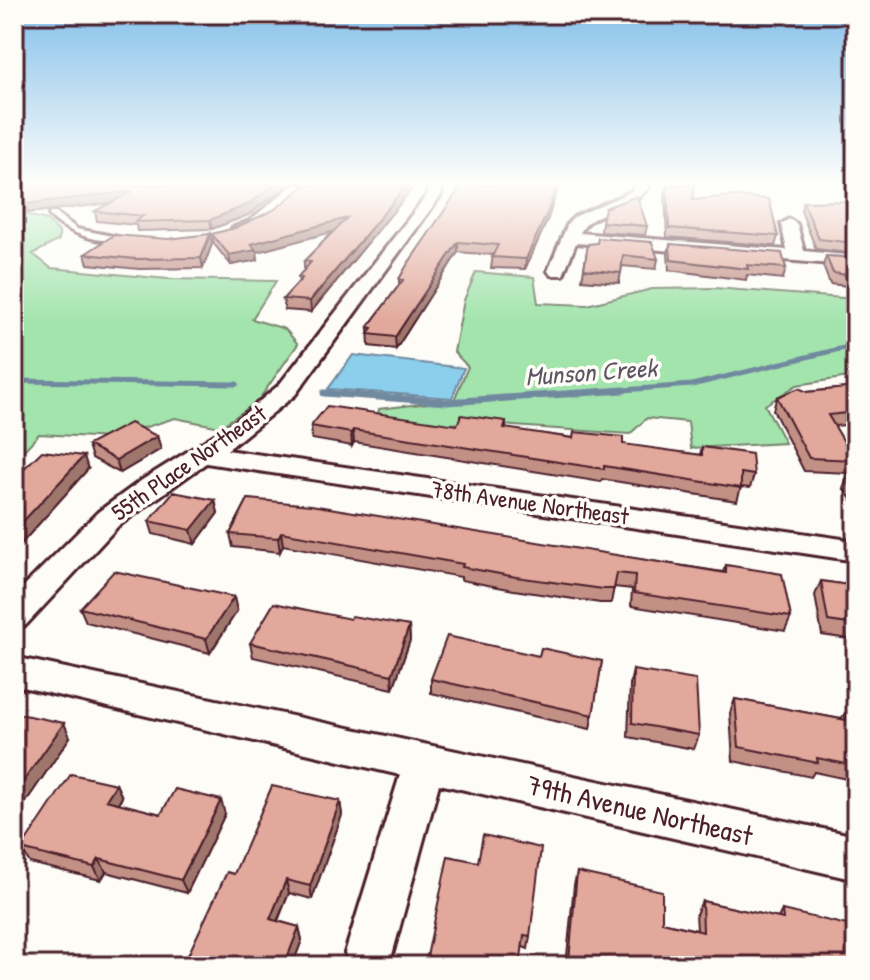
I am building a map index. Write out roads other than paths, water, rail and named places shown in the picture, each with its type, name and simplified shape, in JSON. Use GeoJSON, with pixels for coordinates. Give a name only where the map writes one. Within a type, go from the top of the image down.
{"type":"FeatureCollection","features":[{"type":"Feature","properties":{"kind":"street"},"geometry":{"type":"LineString","coordinates":[[226,234],[235,231]]}},
{"type":"Feature","properties":{"kind":"street","name":"55th Place Northeast"},"geometry":{"type":"LineString","coordinates":[[14,616],[108,518],[260,417],[287,390],[407,231]]}},
{"type":"Feature","properties":{"kind":"street"},"geometry":{"type":"LineString","coordinates":[[557,271],[573,231]]}},
{"type":"Feature","properties":{"kind":"street"},"geometry":{"type":"LineString","coordinates":[[791,231],[797,256]]}},
{"type":"Feature","properties":{"kind":"street"},"geometry":{"type":"LineString","coordinates":[[569,237],[856,261]]}},
{"type":"Feature","properties":{"kind":"street","name":"78th Avenue Northeast"},"geometry":{"type":"LineString","coordinates":[[204,455],[856,551]]}},
{"type":"Feature","properties":{"kind":"street","name":"79th Avenue Northeast"},"geometry":{"type":"LineString","coordinates":[[14,671],[856,858]]}},
{"type":"Feature","properties":{"kind":"street"},"geometry":{"type":"LineString","coordinates":[[370,953],[424,762]]}},
{"type":"Feature","properties":{"kind":"lane"},"geometry":{"type":"LineString","coordinates":[[73,231],[125,239]]}},
{"type":"Feature","properties":{"kind":"water"},"geometry":{"type":"Polygon","coordinates":[[[353,355],[464,368],[452,398],[328,389],[353,355]]]}},
{"type":"Feature","properties":{"kind":"waterway","name":"Munson Creek"},"geometry":{"type":"LineString","coordinates":[[603,391],[692,385],[856,345]]}},
{"type":"Feature","properties":{"kind":"waterway","name":"Munson Creek"},"geometry":{"type":"LineString","coordinates":[[14,381],[237,384]]}},
{"type":"Feature","properties":{"kind":"waterway","name":"Munson Creek"},"geometry":{"type":"LineString","coordinates":[[603,391],[624,390]]}},
{"type":"Feature","properties":{"kind":"waterway","name":"Munson Creek"},"geometry":{"type":"LineString","coordinates":[[324,393],[447,402],[603,391]]}},
{"type":"Feature","properties":{"kind":"waterway","name":"Munson Creek"},"geometry":{"type":"LineString","coordinates":[[595,392],[603,391]]}}]}
